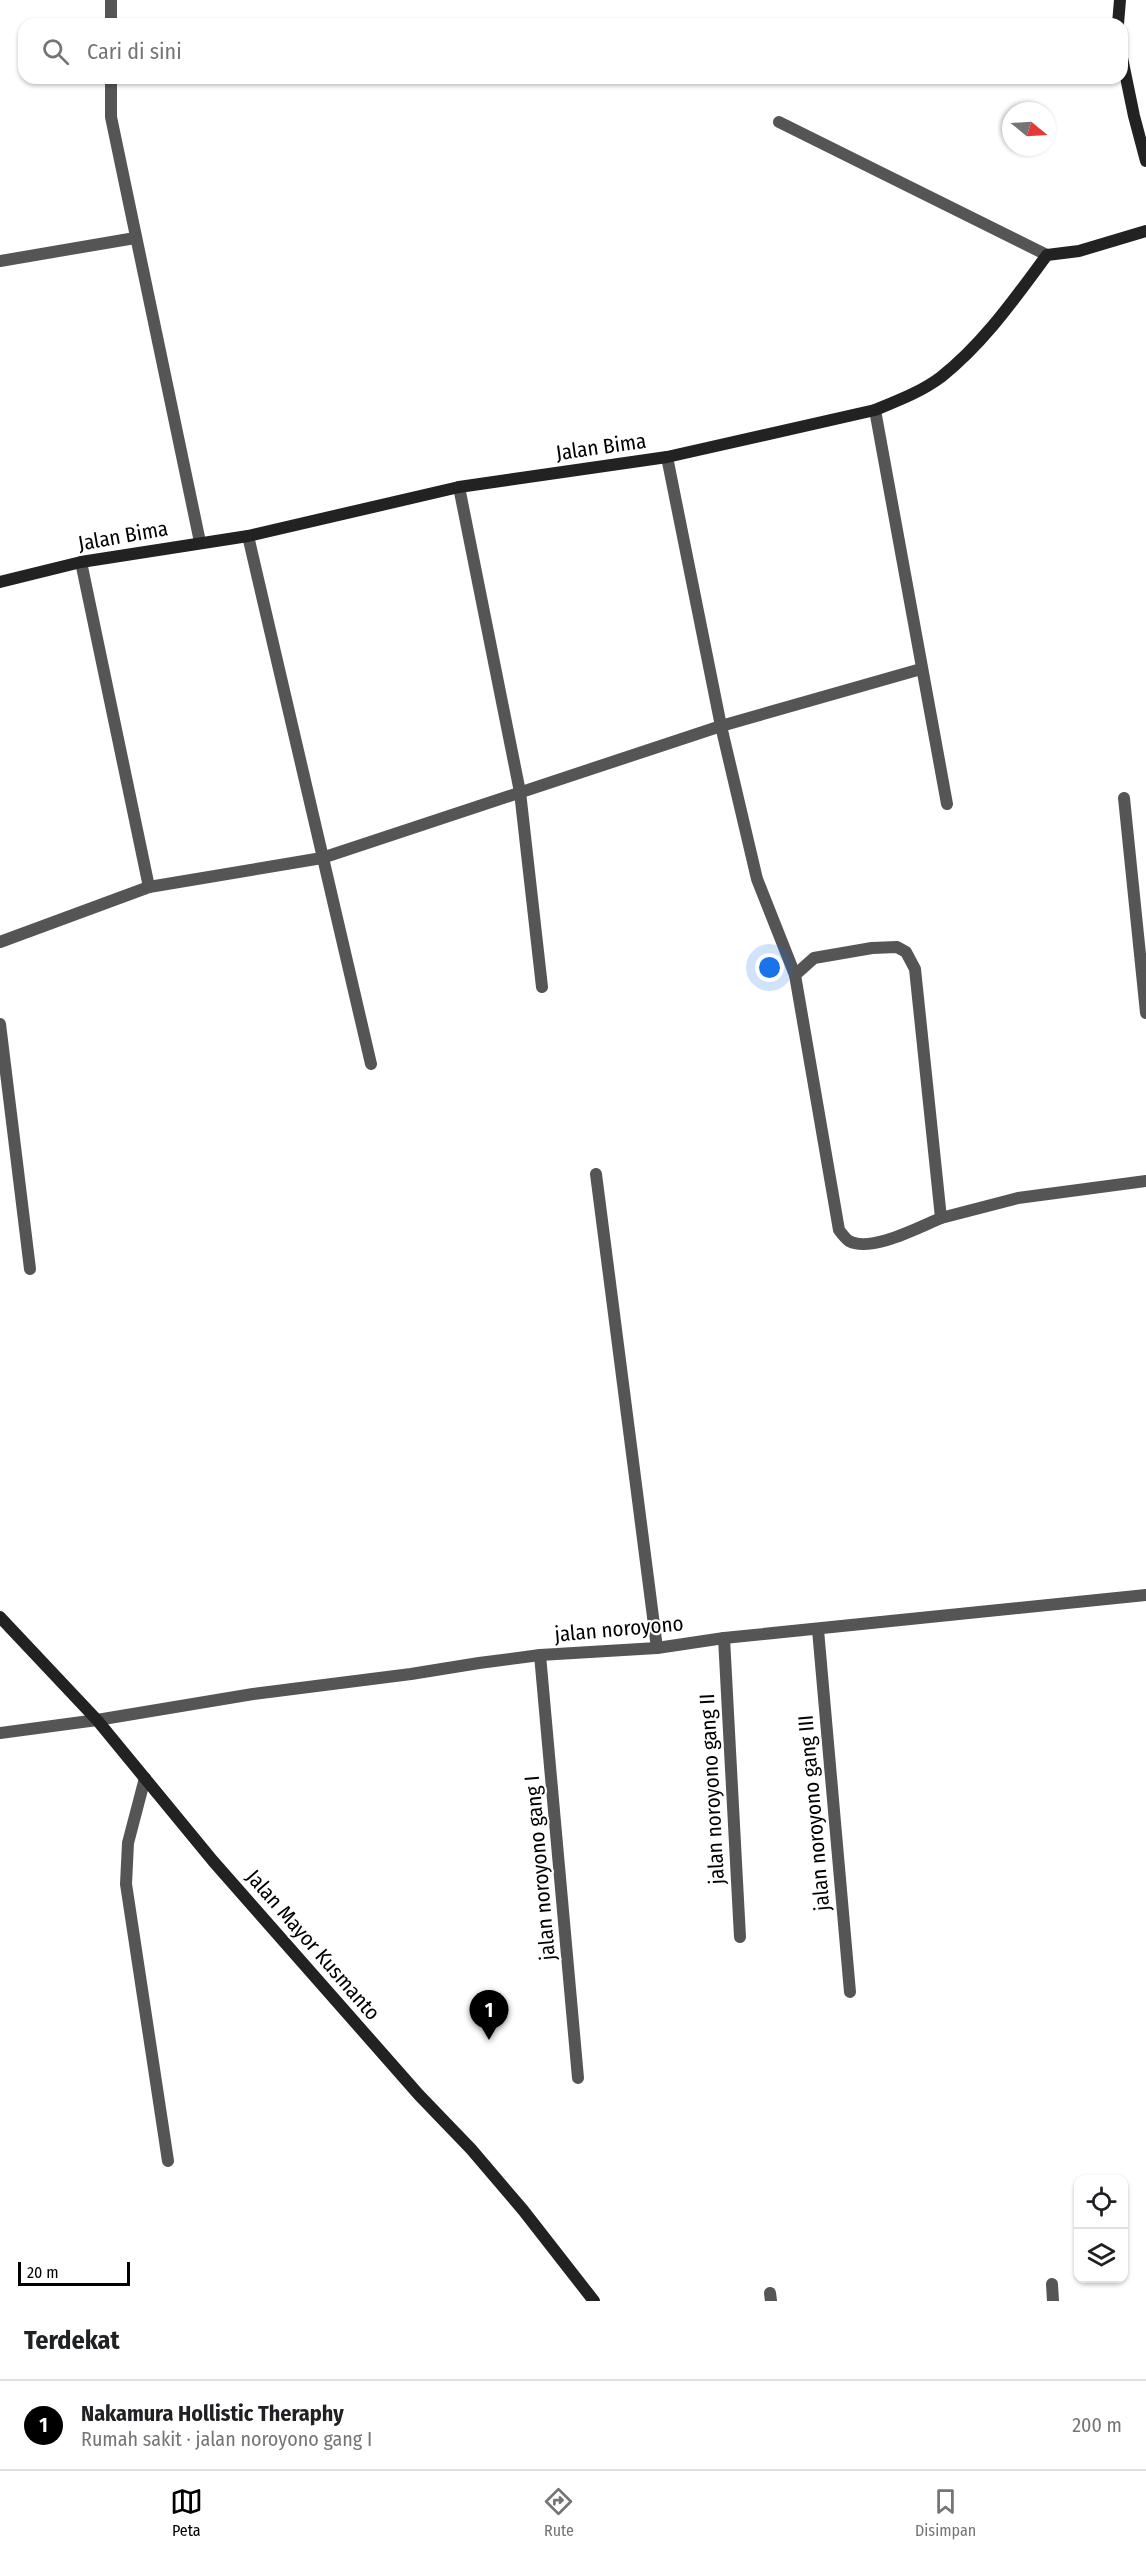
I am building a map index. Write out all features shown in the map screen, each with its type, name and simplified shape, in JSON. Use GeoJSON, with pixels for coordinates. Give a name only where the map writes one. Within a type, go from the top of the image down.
{"type":"FeatureCollection","features":[{"type":"Feature","properties":{"kind":"street"},"geometry":{"type":"LineString","coordinates":[[111,0],[111,18]]}},
{"type":"Feature","properties":{"kind":"street"},"geometry":{"type":"LineString","coordinates":[[1118,18],[1120,0]]}},
{"type":"Feature","properties":{"kind":"street"},"geometry":{"type":"LineString","coordinates":[[111,84],[111,117],[200,542]]}},
{"type":"Feature","properties":{"kind":"street"},"geometry":{"type":"LineString","coordinates":[[1127,84],[1146,161]]}},
{"type":"Feature","properties":{"kind":"street"},"geometry":{"type":"LineString","coordinates":[[779,122],[1047,255],[1079,251],[1146,231]]}},
{"type":"Feature","properties":{"kind":"street"},"geometry":{"type":"LineString","coordinates":[[0,261],[135,238]]}},
{"type":"Feature","properties":{"kind":"street","name":"Jalan Bima"},"geometry":{"type":"LineString","coordinates":[[0,582],[81,562],[248,536],[459,487],[668,457],[874,410],[906,398],[940,378],[987,334],[1047,255]]}},
{"type":"Feature","properties":{"kind":"street"},"geometry":{"type":"LineString","coordinates":[[874,410],[947,804]]}},
{"type":"Feature","properties":{"kind":"street"},"geometry":{"type":"LineString","coordinates":[[668,457],[722,726],[757,879],[795,975],[839,1230],[848,1240],[861,1244],[876,1244],[941,1218],[1018,1198],[1146,1181]]}},
{"type":"Feature","properties":{"kind":"street"},"geometry":{"type":"LineString","coordinates":[[459,487],[520,792],[542,987]]}},
{"type":"Feature","properties":{"kind":"street"},"geometry":{"type":"LineString","coordinates":[[248,536],[371,1064]]}},
{"type":"Feature","properties":{"kind":"street"},"geometry":{"type":"LineString","coordinates":[[81,562],[149,887]]}},
{"type":"Feature","properties":{"kind":"street"},"geometry":{"type":"LineString","coordinates":[[0,942],[149,887],[322,858],[722,726],[921,669]]}},
{"type":"Feature","properties":{"kind":"street"},"geometry":{"type":"LineString","coordinates":[[1124,798],[1146,1013]]}},
{"type":"Feature","properties":{"kind":"street"},"geometry":{"type":"LineString","coordinates":[[795,975],[814,958],[872,948],[897,947],[906,952],[915,969],[941,1218]]}},
{"type":"Feature","properties":{"kind":"street"},"geometry":{"type":"LineString","coordinates":[[0,1024],[30,1269]]}},
{"type":"Feature","properties":{"kind":"street"},"geometry":{"type":"LineString","coordinates":[[596,1174],[657,1648]]}},
{"type":"Feature","properties":{"kind":"street","name":"jalan noroyono"},"geometry":{"type":"LineString","coordinates":[[0,1733],[97,1720],[253,1694],[540,1655],[657,1648],[724,1638],[1146,1594]]}},
{"type":"Feature","properties":{"kind":"street","name":"Jalan Mayor Kusmanto"},"geometry":{"type":"LineString","coordinates":[[0,1617],[97,1720],[213,1861],[419,2095],[471,2149],[523,2210],[594,2301]]}},
{"type":"Feature","properties":{"kind":"street","name":"jalan noroyono gang III"},"geometry":{"type":"LineString","coordinates":[[818,1630],[850,1992]]}},
{"type":"Feature","properties":{"kind":"street","name":"jalan noroyono gang II"},"geometry":{"type":"LineString","coordinates":[[724,1638],[740,1938]]}},
{"type":"Feature","properties":{"kind":"street","name":"jalan noroyono gang I"},"geometry":{"type":"LineString","coordinates":[[540,1655],[578,2078]]}},
{"type":"Feature","properties":{"kind":"street"},"geometry":{"type":"LineString","coordinates":[[145,1778],[128,1843],[126,1884],[168,2161]]}},
{"type":"Feature","properties":{"kind":"street"},"geometry":{"type":"LineString","coordinates":[[1052,2284],[1053,2301]]}},
{"type":"Feature","properties":{"kind":"place","name":"Nakamura Hollistic Theraphy"},"geometry":{"type":"Point","coordinates":[489,2040]}}]}
